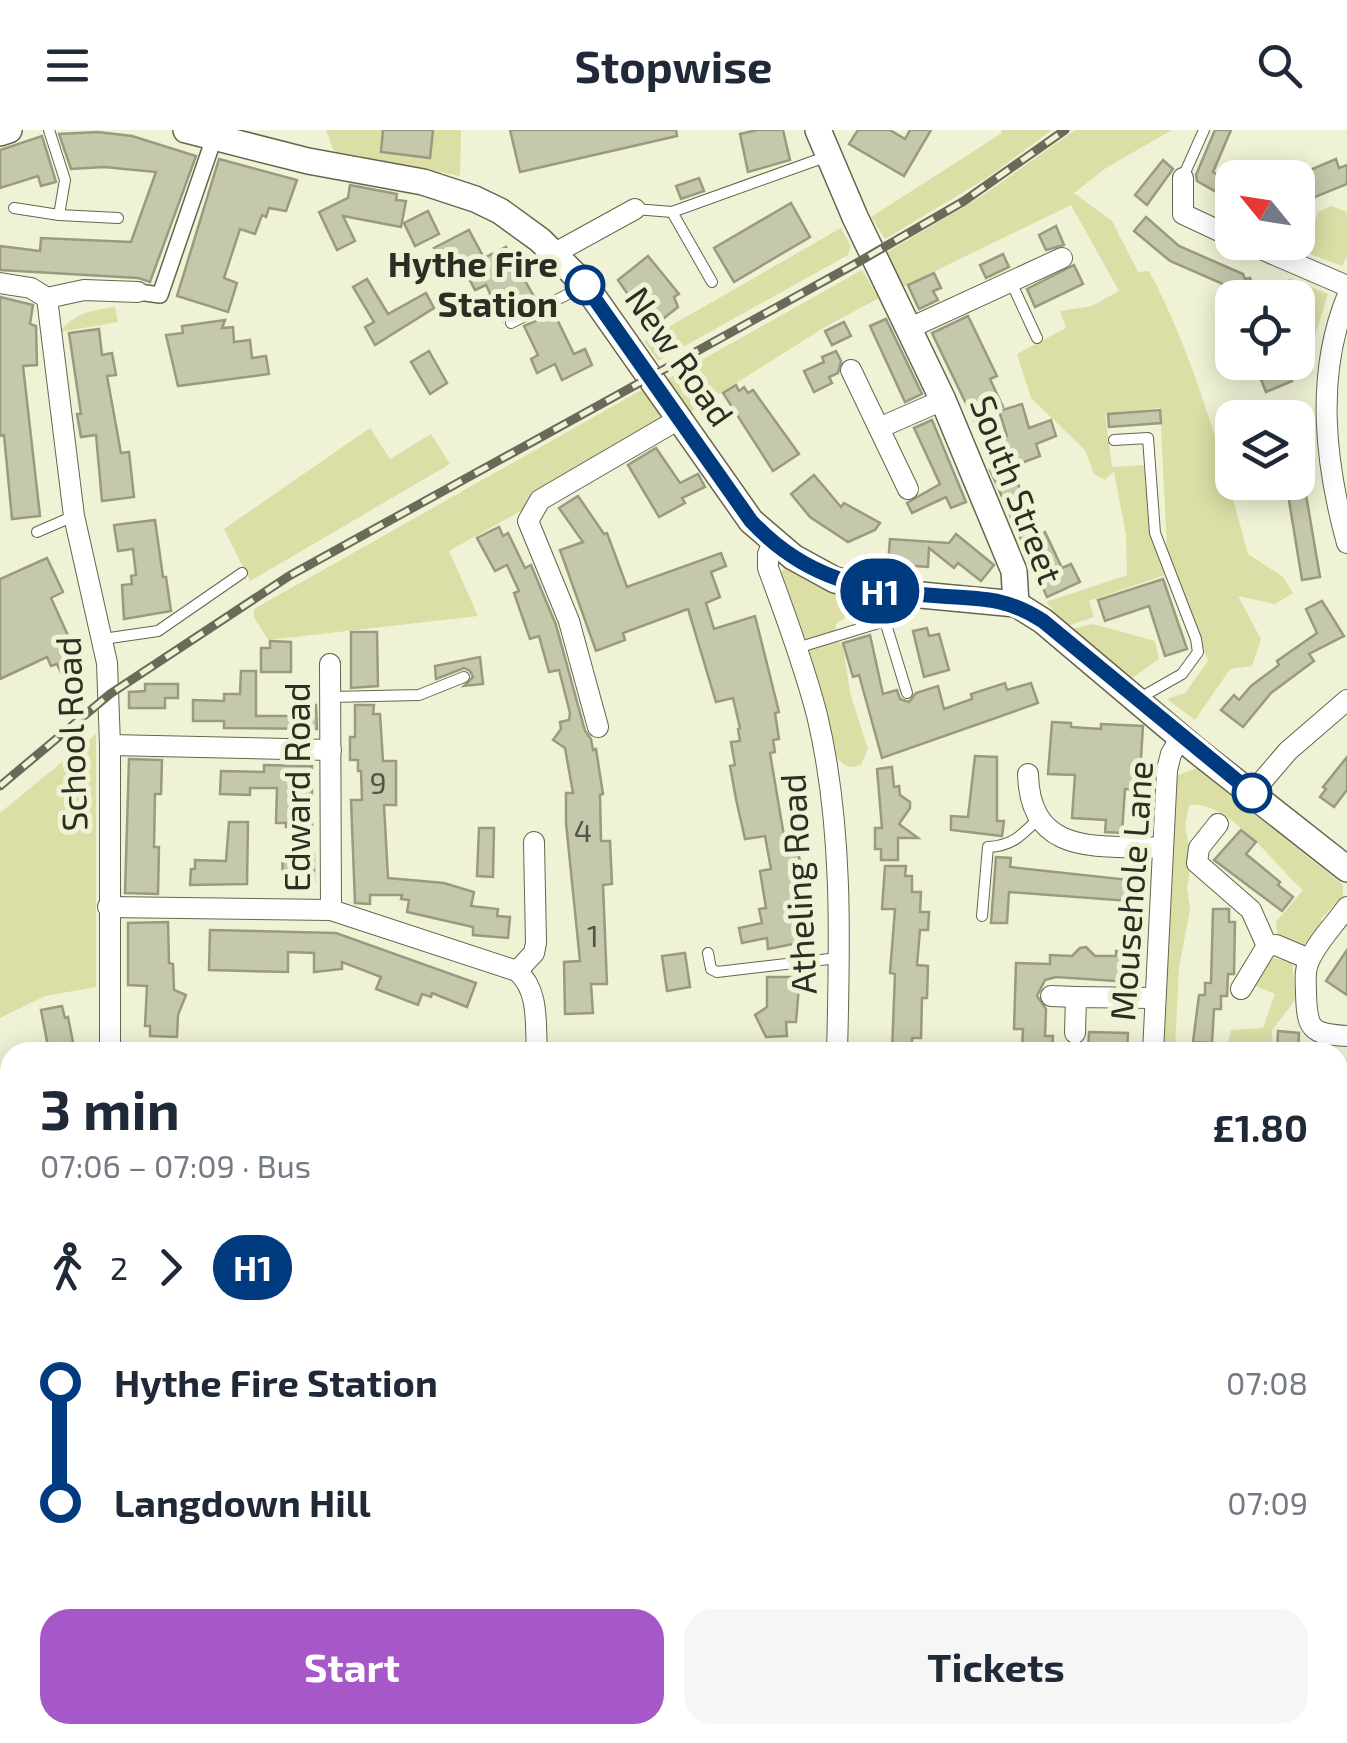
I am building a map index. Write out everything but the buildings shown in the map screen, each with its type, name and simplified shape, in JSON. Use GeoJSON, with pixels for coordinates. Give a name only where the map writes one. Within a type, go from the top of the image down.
{"type":"FeatureCollection","features":[{"type":"Feature","properties":{"kind":"street"},"geometry":{"type":"LineString","coordinates":[[0,133],[9,130]]}},
{"type":"Feature","properties":{"kind":"street","name":"New Road"},"geometry":{"type":"LineString","coordinates":[[186,130],[308,160],[424,182],[500,211],[555,253],[585,285],[751,521],[772,542],[814,570],[856,586],[1016,604]]}},
{"type":"Feature","properties":{"kind":"street","name":"South Street"},"geometry":{"type":"LineString","coordinates":[[818,130],[943,400],[1014,571],[1016,604],[1051,628],[1347,869]]}},
{"type":"Feature","properties":{"kind":"street"},"geometry":{"type":"LineString","coordinates":[[0,283],[31,288],[47,298],[84,290],[160,295],[214,138]]}},
{"type":"Feature","properties":{"kind":"street"},"geometry":{"type":"LineString","coordinates":[[1182,178],[1183,214],[1215,229]]}},
{"type":"Feature","properties":{"kind":"street"},"geometry":{"type":"LineString","coordinates":[[555,253],[635,209]]}},
{"type":"Feature","properties":{"kind":"street"},"geometry":{"type":"LineString","coordinates":[[910,328],[1062,258]]}},
{"type":"Feature","properties":{"kind":"street"},"geometry":{"type":"LineString","coordinates":[[1287,260],[1347,286]]}},
{"type":"Feature","properties":{"kind":"street"},"geometry":{"type":"LineString","coordinates":[[1347,296],[1327,402],[1330,462],[1347,544]]}},
{"type":"Feature","properties":{"kind":"street","name":"School Road"},"geometry":{"type":"LineString","coordinates":[[47,298],[74,516],[104,639],[110,694],[110,1042]]}},
{"type":"Feature","properties":{"kind":"street"},"geometry":{"type":"LineString","coordinates":[[851,370],[908,489]]}},
{"type":"Feature","properties":{"kind":"street"},"geometry":{"type":"LineString","coordinates":[[880,428],[943,400]]}},
{"type":"Feature","properties":{"kind":"street"},"geometry":{"type":"LineString","coordinates":[[598,728],[569,621],[528,520],[540,500],[678,419]]}},
{"type":"Feature","properties":{"kind":"street","name":"Atheling Road"},"geometry":{"type":"LineString","coordinates":[[772,542],[768,568],[817,715],[830,784],[840,958],[837,1042]]}},
{"type":"Feature","properties":{"kind":"street","name":"Edward Road"},"geometry":{"type":"LineString","coordinates":[[330,664],[330,910]]}},
{"type":"Feature","properties":{"kind":"street"},"geometry":{"type":"LineString","coordinates":[[1252,793],[1288,751],[1347,700]]}},
{"type":"Feature","properties":{"kind":"street","name":"Mousehole Lane"},"geometry":{"type":"LineString","coordinates":[[1154,1042],[1167,770],[1170,754],[1181,737]]}},
{"type":"Feature","properties":{"kind":"street"},"geometry":{"type":"LineString","coordinates":[[110,744],[331,750]]}},
{"type":"Feature","properties":{"kind":"street"},"geometry":{"type":"LineString","coordinates":[[1028,774],[1031,802],[1038,819],[1058,837],[1072,843],[1163,848]]}},
{"type":"Feature","properties":{"kind":"street"},"geometry":{"type":"LineString","coordinates":[[1218,824],[1199,848],[1196,863],[1251,910],[1267,946]]}},
{"type":"Feature","properties":{"kind":"street"},"geometry":{"type":"LineString","coordinates":[[517,972],[534,953],[536,943],[534,842]]}},
{"type":"Feature","properties":{"kind":"street"},"geometry":{"type":"LineString","coordinates":[[108,907],[330,910],[517,972],[526,979],[534,1000],[536,1042]]}},
{"type":"Feature","properties":{"kind":"street"},"geometry":{"type":"LineString","coordinates":[[1347,907],[1310,959],[1305,973],[1306,1017],[1310,1026],[1320,1033],[1347,1036]]}},
{"type":"Feature","properties":{"kind":"street"},"geometry":{"type":"LineString","coordinates":[[1267,946],[1276,945],[1310,959]]}},
{"type":"Feature","properties":{"kind":"street"},"geometry":{"type":"LineString","coordinates":[[1241,989],[1267,946]]}},
{"type":"Feature","properties":{"kind":"street"},"geometry":{"type":"LineString","coordinates":[[1051,996],[1154,998]]}},
{"type":"Feature","properties":{"kind":"street"},"geometry":{"type":"LineString","coordinates":[[1075,1033],[1076,997]]}},
{"type":"Feature","properties":{"kind":"lane"},"geometry":{"type":"LineString","coordinates":[[49,130],[65,180],[58,215]]}},
{"type":"Feature","properties":{"kind":"lane"},"geometry":{"type":"LineString","coordinates":[[1182,178],[1204,130]]}},
{"type":"Feature","properties":{"kind":"lane"},"geometry":{"type":"LineString","coordinates":[[635,209],[672,212],[828,156]]}},
{"type":"Feature","properties":{"kind":"lane"},"geometry":{"type":"LineString","coordinates":[[14,208],[118,218]]}},
{"type":"Feature","properties":{"kind":"lane"},"geometry":{"type":"LineString","coordinates":[[672,212],[712,282]]}},
{"type":"Feature","properties":{"kind":"lane"},"geometry":{"type":"LineString","coordinates":[[1011,282],[1037,338]]}},
{"type":"Feature","properties":{"kind":"lane"},"geometry":{"type":"LineString","coordinates":[[511,323],[585,285]]}},
{"type":"Feature","properties":{"kind":"lane"},"geometry":{"type":"LineString","coordinates":[[1114,440],[1154,437],[1155,534],[1198,652],[1182,674],[1137,700]]}},
{"type":"Feature","properties":{"kind":"lane"},"geometry":{"type":"LineString","coordinates":[[37,532],[74,516]]}},
{"type":"Feature","properties":{"kind":"lane"},"geometry":{"type":"LineString","coordinates":[[104,639],[158,631],[242,573]]}},
{"type":"Feature","properties":{"kind":"lane"},"geometry":{"type":"LineString","coordinates":[[797,648],[884,621],[907,694]]}},
{"type":"Feature","properties":{"kind":"lane"},"geometry":{"type":"LineString","coordinates":[[330,697],[419,695],[464,677]]}},
{"type":"Feature","properties":{"kind":"lane"},"geometry":{"type":"LineString","coordinates":[[982,916],[988,847],[1006,846],[1038,819]]}},
{"type":"Feature","properties":{"kind":"lane"},"geometry":{"type":"LineString","coordinates":[[708,953],[710,969],[717,972],[840,958]]}},
{"type":"Feature","properties":{"kind":"green space"},"geometry":{"type":"Polygon","coordinates":[[[326,130],[461,130],[460,176],[334,151],[326,130]]]}},
{"type":"Feature","properties":{"kind":"green space"},"geometry":{"type":"Polygon","coordinates":[[[1001,130],[1052,130],[987,178],[885,239],[871,217],[1002,133],[1001,130]]]}},
{"type":"Feature","properties":{"kind":"green space"},"geometry":{"type":"Polygon","coordinates":[[[1075,130],[1172,130],[1106,168],[1074,193],[1112,221],[1138,272],[1149,271],[1181,339],[1215,437],[1215,500],[1233,500],[1248,554],[1283,577],[1293,593],[1275,604],[1238,596],[1261,639],[1252,666],[1230,669],[1195,720],[1167,699],[1185,693],[1208,661],[1167,548],[1160,408],[1105,413],[1112,467],[1144,465],[1150,531],[1165,575],[1089,601],[1094,617],[1067,626],[1046,602],[1127,575],[1126,535],[1114,471],[1105,480],[1094,474],[1085,450],[1031,398],[1017,354],[1066,328],[1060,311],[1092,306],[1119,291],[1071,205],[902,287],[884,254],[982,196],[1075,130]]]}},
{"type":"Feature","properties":{"kind":"green space"},"geometry":{"type":"Polygon","coordinates":[[[1331,206],[1347,212],[1347,256],[1342,266],[1315,256],[1318,212],[1331,206]]]}},
{"type":"Feature","properties":{"kind":"green space"},"geometry":{"type":"Polygon","coordinates":[[[841,228],[851,246],[848,255],[658,361],[644,341],[841,228]]]}},
{"type":"Feature","properties":{"kind":"green space"},"geometry":{"type":"Polygon","coordinates":[[[862,270],[879,298],[825,327],[684,416],[664,381],[862,270]]]}},
{"type":"Feature","properties":{"kind":"green space"},"geometry":{"type":"Polygon","coordinates":[[[1315,289],[1328,294],[1315,335],[1315,289]]]}},
{"type":"Feature","properties":{"kind":"green space"},"geometry":{"type":"Polygon","coordinates":[[[115,307],[118,322],[60,332],[78,317],[115,307]]]}},
{"type":"Feature","properties":{"kind":"green space"},"geometry":{"type":"Polygon","coordinates":[[[645,388],[662,417],[534,493],[528,507],[449,551],[478,616],[268,640],[254,617],[254,609],[645,388]]]}},
{"type":"Feature","properties":{"kind":"green space"},"geometry":{"type":"Polygon","coordinates":[[[370,428],[390,459],[431,434],[450,464],[250,581],[224,529],[370,428]]]}},
{"type":"Feature","properties":{"kind":"green space"},"geometry":{"type":"Polygon","coordinates":[[[789,567],[877,607],[874,612],[846,617],[836,624],[834,637],[843,646],[850,693],[868,749],[861,765],[847,766],[836,756],[811,662],[794,619],[797,614],[780,572],[789,567]]]}},
{"type":"Feature","properties":{"kind":"green space"},"geometry":{"type":"Polygon","coordinates":[[[1093,624],[1155,641],[1159,659],[1132,678],[1071,629],[1093,624]]]}},
{"type":"Feature","properties":{"kind":"green space"},"geometry":{"type":"Polygon","coordinates":[[[96,734],[96,987],[45,996],[0,1018],[0,813],[96,734]]]}},
{"type":"Feature","properties":{"kind":"green space"},"geometry":{"type":"Polygon","coordinates":[[[1197,768],[1343,885],[1343,896],[1321,919],[1323,931],[1304,949],[1288,942],[1277,933],[1276,922],[1303,890],[1235,823],[1204,806],[1189,805],[1185,827],[1192,858],[1187,888],[1190,910],[1179,967],[1175,1042],[1163,1042],[1176,776],[1197,768]]]}},
{"type":"Feature","properties":{"kind":"green space"},"geometry":{"type":"Polygon","coordinates":[[[1267,957],[1292,962],[1296,999],[1272,1030],[1273,1042],[1228,1042],[1231,1030],[1263,1028],[1275,994],[1255,986],[1267,957]]]}},
{"type":"Feature","properties":{"kind":"railway"},"geometry":{"type":"LineString","coordinates":[[0,786],[110,694],[289,576],[855,264],[964,201],[1065,130]]}},
{"type":"Feature","properties":{"kind":"bus line","name":"H1"},"geometry":{"type":"LineString","coordinates":[[585,285],[751,521],[793,558],[835,580],[856,586],[1016,604],[1043,621],[1252,793]]}},
{"type":"Feature","properties":{"kind":"place","name":"Hythe Fire Station"},"geometry":{"type":"Point","coordinates":[585,285]}}]}
